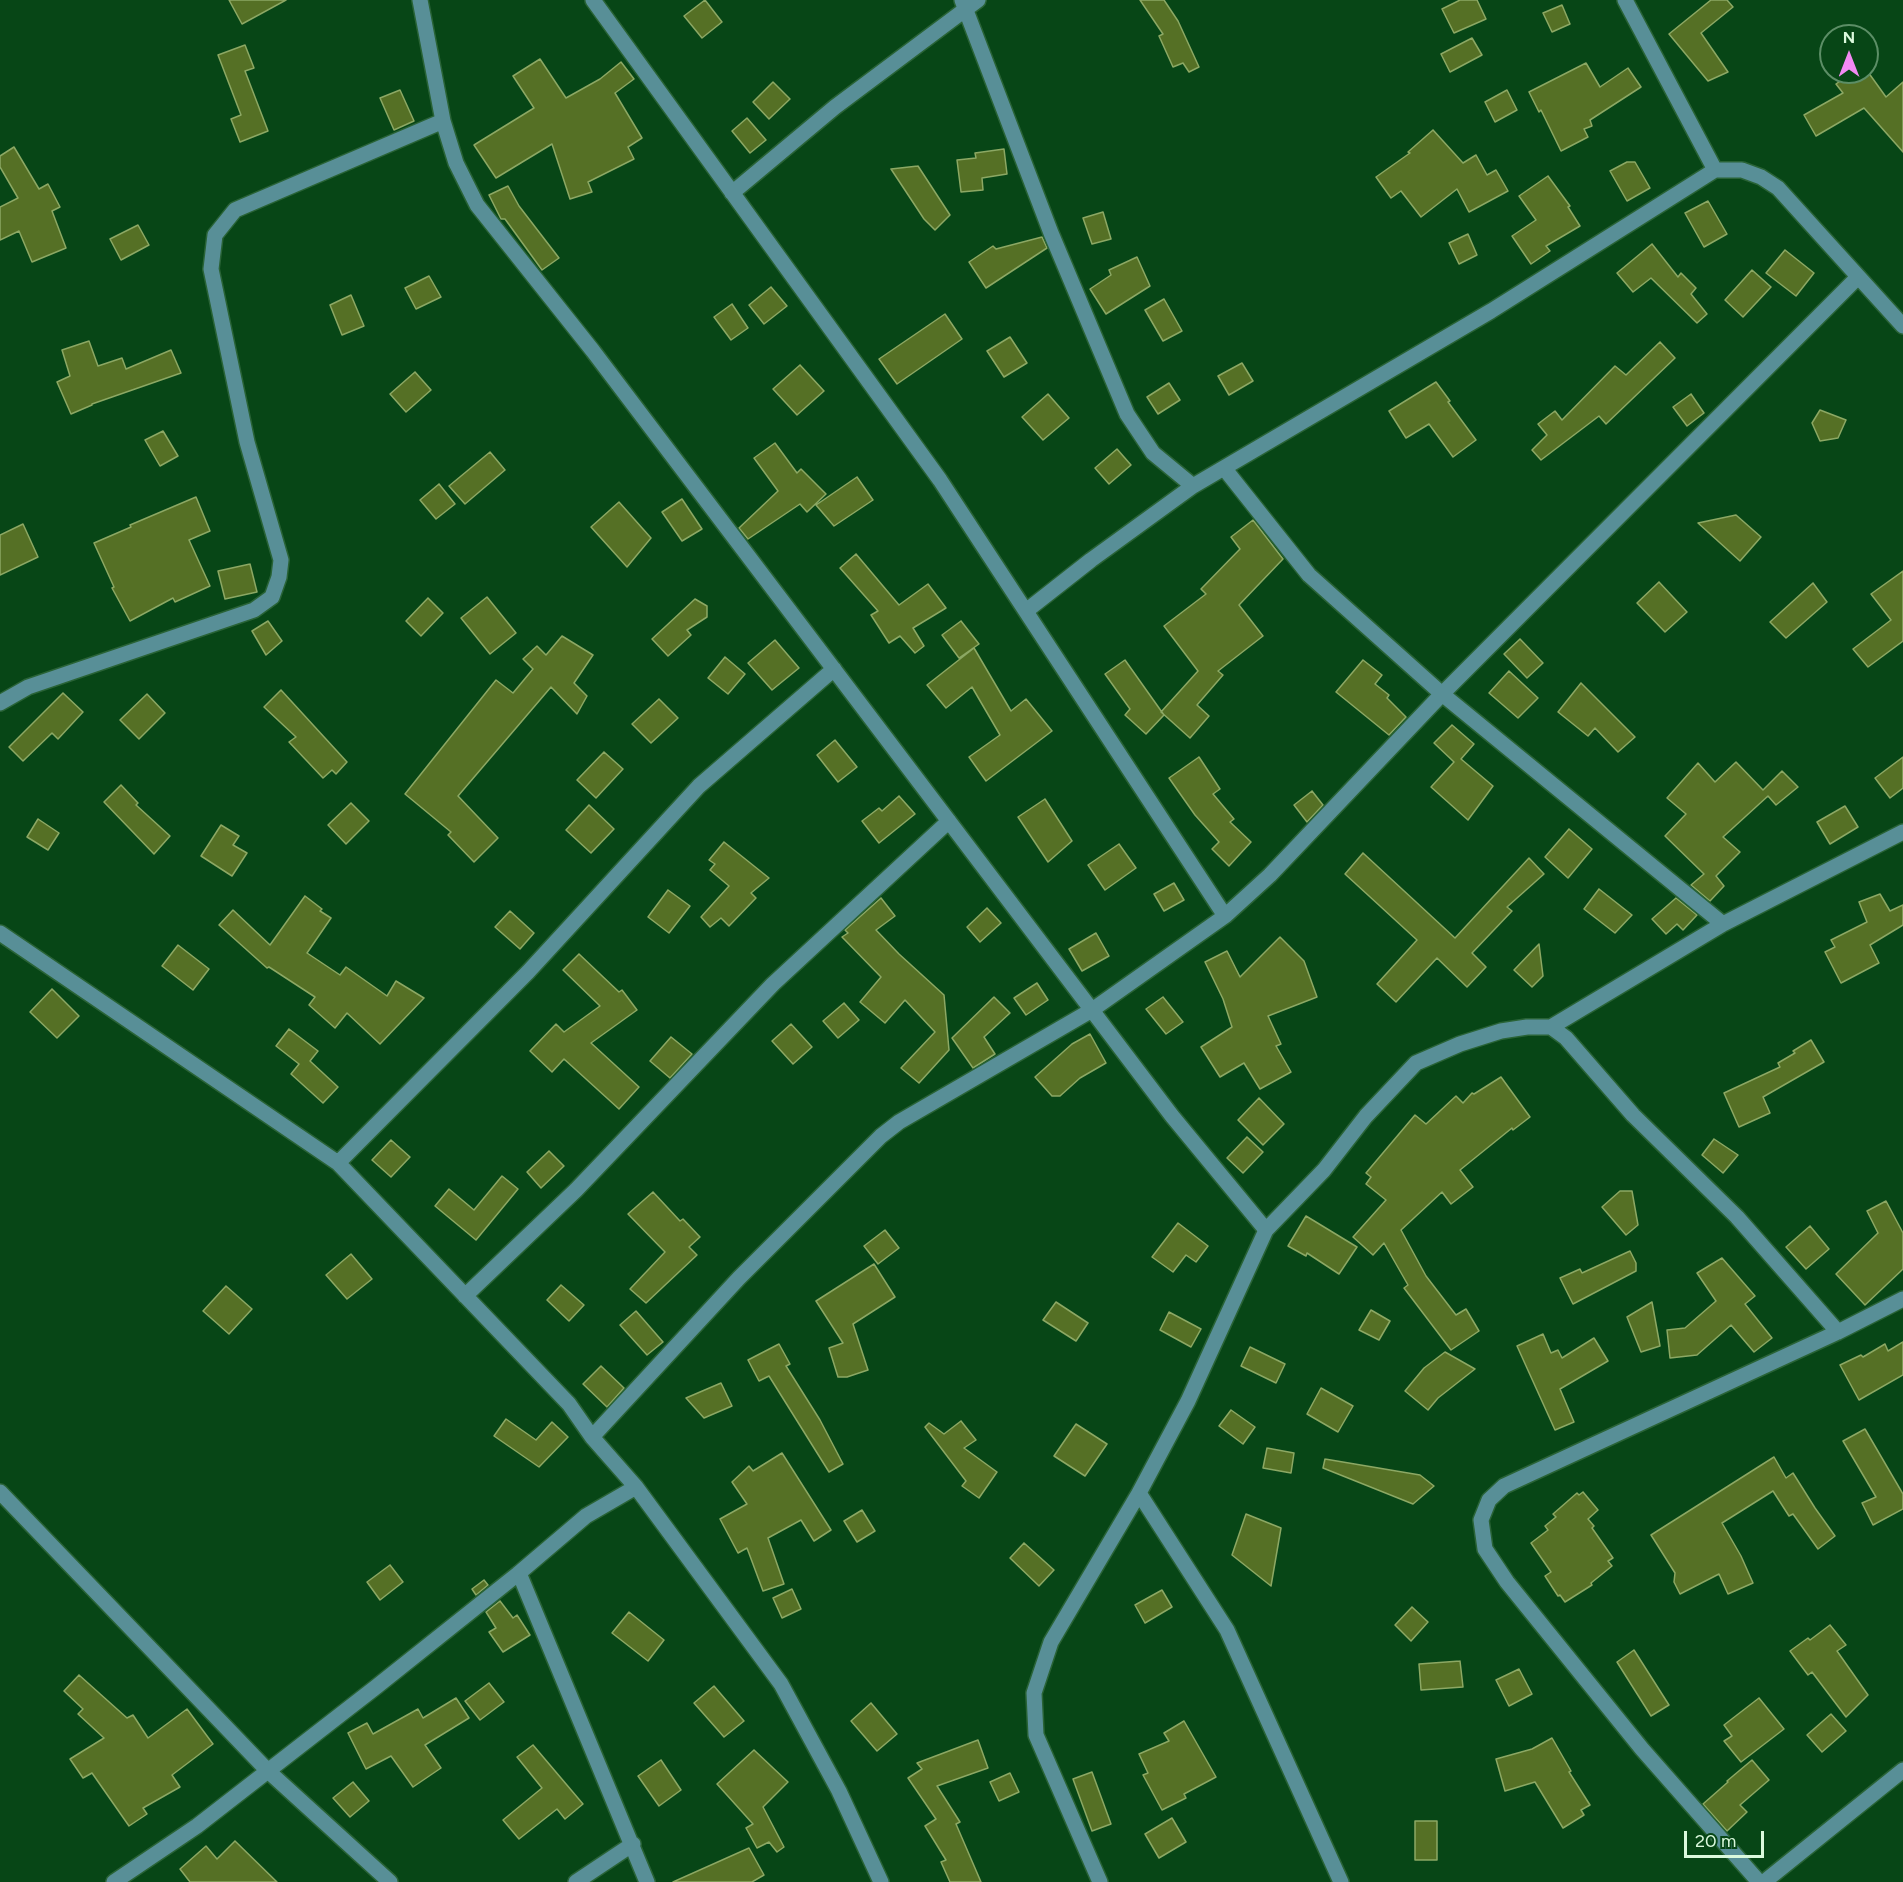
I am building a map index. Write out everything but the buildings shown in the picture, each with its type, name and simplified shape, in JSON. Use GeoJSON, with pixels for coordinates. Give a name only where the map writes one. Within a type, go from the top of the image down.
{"type":"FeatureCollection","features":[{"type":"Feature","properties":{"kind":"street"},"geometry":{"type":"LineString","coordinates":[[420,0],[442,121],[456,163],[477,205],[600,360],[1172,1116],[1266,1230]]}},
{"type":"Feature","properties":{"kind":"street"},"geometry":{"type":"LineString","coordinates":[[593,0],[940,480],[1225,916]]}},
{"type":"Feature","properties":{"kind":"street"},"geometry":{"type":"LineString","coordinates":[[1625,0],[1715,170]]}},
{"type":"Feature","properties":{"kind":"street"},"geometry":{"type":"LineString","coordinates":[[732,193],[835,107],[968,3],[1051,233],[1127,414],[1153,453],[1193,486]]}},
{"type":"Feature","properties":{"kind":"street"},"geometry":{"type":"LineString","coordinates":[[0,703],[28,687],[254,610],[272,597],[279,577],[281,560],[247,442],[211,269],[215,235],[235,210],[442,121]]}},
{"type":"Feature","properties":{"kind":"street"},"geometry":{"type":"LineString","coordinates":[[1026,611],[1091,560],[1193,486],[1491,311],[1715,170],[1742,170],[1761,177],[1778,188],[1903,326]]}},
{"type":"Feature","properties":{"kind":"street"},"geometry":{"type":"LineString","coordinates":[[592,1437],[740,1278],[881,1136],[899,1122],[1092,1010],[1225,916],[1270,875],[1442,694],[1858,277]]}},
{"type":"Feature","properties":{"kind":"street"},"geometry":{"type":"LineString","coordinates":[[1224,468],[1309,575],[1442,694],[1723,924]]}},
{"type":"Feature","properties":{"kind":"street"},"geometry":{"type":"LineString","coordinates":[[338,1163],[528,972],[699,786],[834,669]]}},
{"type":"Feature","properties":{"kind":"street"},"geometry":{"type":"LineString","coordinates":[[465,1296],[576,1190],[773,984],[950,821]]}},
{"type":"Feature","properties":{"kind":"street"},"geometry":{"type":"LineString","coordinates":[[1100,1882],[1036,1735],[1034,1693],[1051,1642],[1139,1493],[1188,1401],[1266,1230],[1324,1170],[1366,1116],[1416,1063],[1460,1044],[1501,1031],[1551,1028],[1723,924],[1903,832]]}},
{"type":"Feature","properties":{"kind":"street"},"geometry":{"type":"LineString","coordinates":[[0,933],[338,1163],[569,1404],[592,1437],[636,1487],[780,1684],[839,1791],[881,1882]]}},
{"type":"Feature","properties":{"kind":"street"},"geometry":{"type":"LineString","coordinates":[[1551,1028],[1566,1038],[1633,1115],[1737,1217],[1838,1332]]}},
{"type":"Feature","properties":{"kind":"street"},"geometry":{"type":"LineString","coordinates":[[1759,1882],[1642,1749],[1507,1582],[1485,1549],[1481,1520],[1489,1500],[1504,1486],[1838,1332],[1903,1299]]}},
{"type":"Feature","properties":{"kind":"street"},"geometry":{"type":"LineString","coordinates":[[114,1882],[197,1826],[268,1771],[519,1573],[585,1516],[636,1487]]}},
{"type":"Feature","properties":{"kind":"street"},"geometry":{"type":"LineString","coordinates":[[0,1492],[268,1771],[390,1882]]}},
{"type":"Feature","properties":{"kind":"street"},"geometry":{"type":"LineString","coordinates":[[1139,1493],[1227,1630],[1341,1882]]}},
{"type":"Feature","properties":{"kind":"street"},"geometry":{"type":"LineString","coordinates":[[519,1573],[647,1882]]}},
{"type":"Feature","properties":{"kind":"street"},"geometry":{"type":"LineString","coordinates":[[1764,1882],[1903,1770]]}},
{"type":"Feature","properties":{"kind":"street"},"geometry":{"type":"LineString","coordinates":[[576,1882],[633,1844]]}}]}
